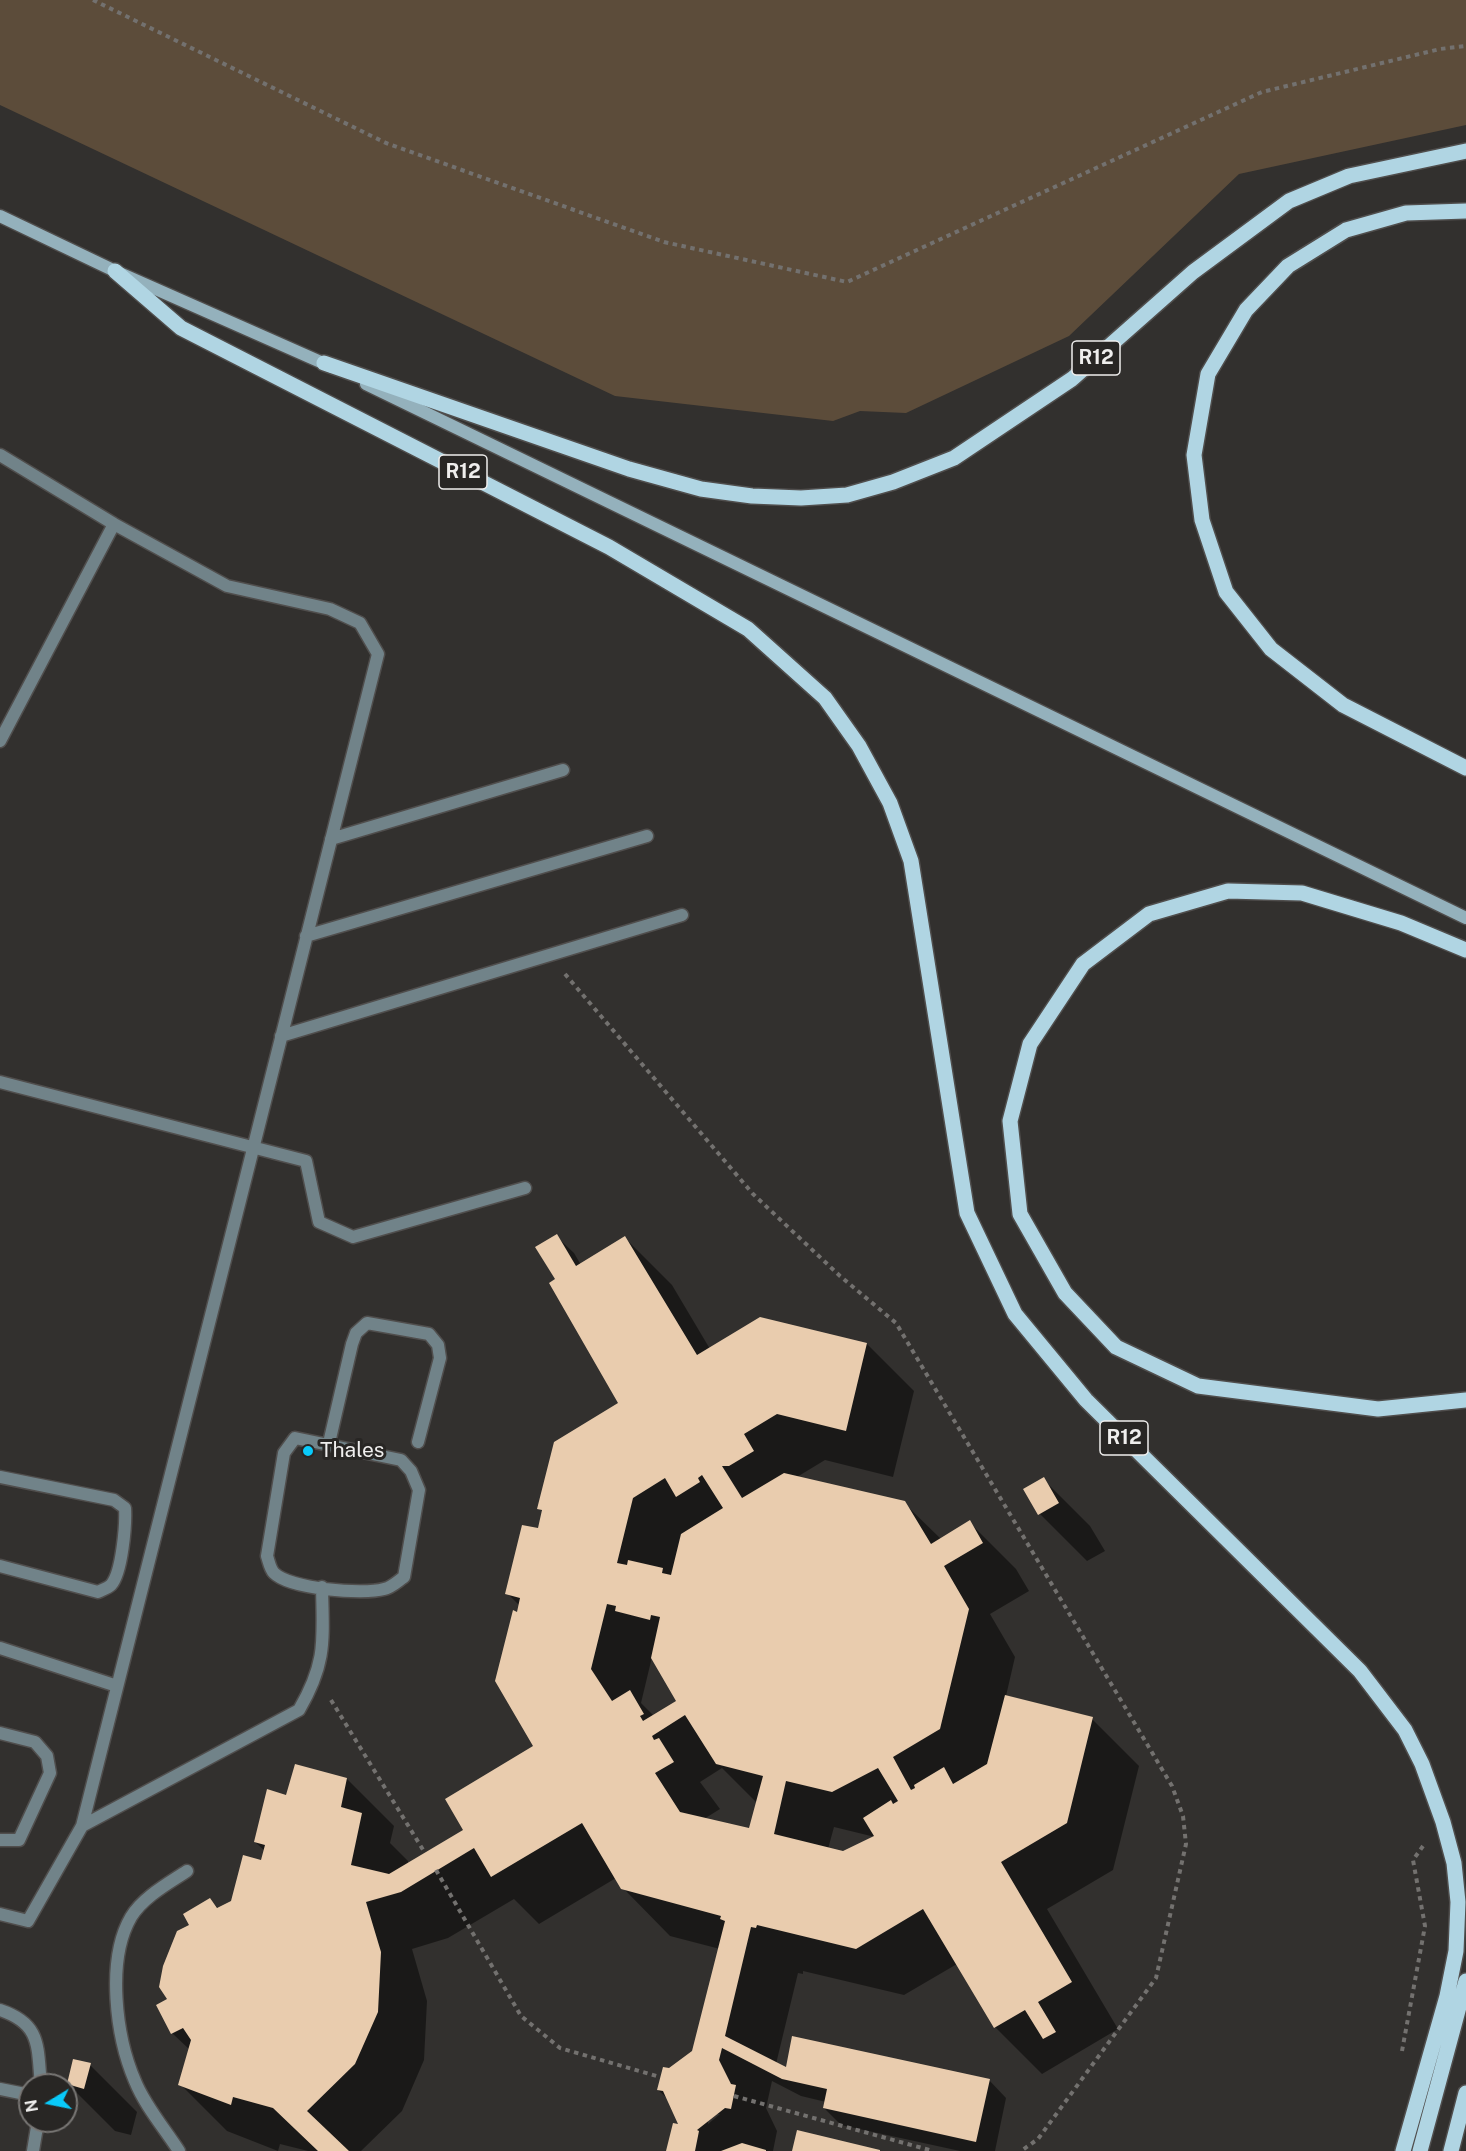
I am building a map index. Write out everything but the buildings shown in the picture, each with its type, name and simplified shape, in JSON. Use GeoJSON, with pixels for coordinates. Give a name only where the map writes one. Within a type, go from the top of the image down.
{"type":"FeatureCollection","features":[{"type":"Feature","properties":{"kind":"main road","name":"R12"},"geometry":{"type":"LineString","coordinates":[[324,363],[629,469],[701,489],[752,496],[801,498],[847,495],[893,482],[954,458],[1072,379],[1193,272],[1290,201],[1349,176],[1463,153]]}},
{"type":"Feature","properties":{"kind":"main road"},"geometry":{"type":"LineString","coordinates":[[1466,210],[1406,213],[1346,230],[1288,266],[1246,310],[1208,374],[1194,455],[1202,520],[1226,592],[1271,649],[1343,705],[1466,768]]}},
{"type":"Feature","properties":{"kind":"main road","name":"R12"},"geometry":{"type":"LineString","coordinates":[[0,216],[115,271],[324,363],[1466,918]]}},
{"type":"Feature","properties":{"kind":"main road","name":"R12"},"geometry":{"type":"LineString","coordinates":[[115,271],[181,328],[609,547],[748,629],[825,698],[876,774],[890,803],[911,861],[967,1213],[1015,1314],[1086,1400],[1360,1671],[1406,1730],[1422,1764],[1443,1822],[1454,1863],[1458,1902],[1456,1952],[1447,1996],[1403,2151]]}},
{"type":"Feature","properties":{"kind":"main road"},"geometry":{"type":"LineString","coordinates":[[1466,950],[1401,923],[1302,893],[1228,891],[1149,914],[1083,964],[1030,1044],[1010,1121],[1020,1214],[1065,1293],[1116,1347],[1198,1386],[1378,1409],[1466,1400]]}},
{"type":"Feature","properties":{"kind":"main road"},"geometry":{"type":"LineString","coordinates":[[1420,2151],[1466,1981]]}},
{"type":"Feature","properties":{"kind":"main road"},"geometry":{"type":"LineString","coordinates":[[1451,2151],[1466,2093]]}},
{"type":"Feature","properties":{"kind":"lane"},"geometry":{"type":"LineString","coordinates":[[0,455],[114,524],[226,586],[330,609],[360,623],[378,654],[82,1826],[28,1921],[0,1914]]}},
{"type":"Feature","properties":{"kind":"lane"},"geometry":{"type":"LineString","coordinates":[[0,741],[114,524]]}},
{"type":"Feature","properties":{"kind":"lane"},"geometry":{"type":"LineString","coordinates":[[331,839],[563,770]]}},
{"type":"Feature","properties":{"kind":"lane"},"geometry":{"type":"LineString","coordinates":[[306,936],[647,836]]}},
{"type":"Feature","properties":{"kind":"lane"},"geometry":{"type":"LineString","coordinates":[[281,1036],[682,915]]}},
{"type":"Feature","properties":{"kind":"lane"},"geometry":{"type":"LineString","coordinates":[[0,1082],[306,1161],[319,1222],[353,1237],[525,1188]]}},
{"type":"Feature","properties":{"kind":"lane"},"geometry":{"type":"LineString","coordinates":[[328,1443],[352,1344],[356,1333],[367,1323],[429,1334],[438,1345],[440,1358],[418,1442]]}},
{"type":"Feature","properties":{"kind":"lane"},"geometry":{"type":"LineString","coordinates":[[295,1438],[328,1443],[401,1460],[411,1471],[419,1490],[404,1576],[387,1589],[365,1592],[322,1587],[285,1581],[273,1572],[267,1556],[284,1453],[295,1438]]}},
{"type":"Feature","properties":{"kind":"lane"},"geometry":{"type":"LineString","coordinates":[[0,1477],[114,1500],[125,1508],[126,1518],[117,1575],[110,1587],[98,1592],[0,1566]]}},
{"type":"Feature","properties":{"kind":"lane"},"geometry":{"type":"LineString","coordinates":[[82,1826],[299,1710],[316,1676],[323,1652],[322,1587]]}},
{"type":"Feature","properties":{"kind":"lane"},"geometry":{"type":"LineString","coordinates":[[0,1648],[117,1686]]}},
{"type":"Feature","properties":{"kind":"lane"},"geometry":{"type":"LineString","coordinates":[[0,1733],[35,1742],[47,1756],[50,1773],[19,1840],[0,1840]]}},
{"type":"Feature","properties":{"kind":"lane"},"geometry":{"type":"LineString","coordinates":[[179,2151],[135,2082],[115,2003],[120,1951],[131,1916],[155,1892],[187,1871]]}},
{"type":"Feature","properties":{"kind":"lane"},"geometry":{"type":"LineString","coordinates":[[0,2010],[20,2016],[36,2035],[40,2073]]}},
{"type":"Feature","properties":{"kind":"lane"},"geometry":{"type":"LineString","coordinates":[[0,2089],[18,2093]]}},
{"type":"Feature","properties":{"kind":"lane"},"geometry":{"type":"LineString","coordinates":[[33,2151],[36,2133]]}},
{"type":"Feature","properties":{"kind":"path"},"geometry":{"type":"LineString","coordinates":[[93,0],[386,143],[664,242],[847,282],[1262,92],[1440,49],[1466,46]]}},
{"type":"Feature","properties":{"kind":"path"},"geometry":{"type":"LineString","coordinates":[[548,955],[753,1194],[840,1276],[896,1323],[1172,1786],[1183,1816],[1186,1844],[1156,1978],[1038,2139],[1020,2151]]}},
{"type":"Feature","properties":{"kind":"path"},"geometry":{"type":"LineString","coordinates":[[316,1676],[425,1853]]}},
{"type":"Feature","properties":{"kind":"path"},"geometry":{"type":"LineString","coordinates":[[1401,2054],[1425,1926],[1413,1860],[1443,1822]]}},
{"type":"Feature","properties":{"kind":"path"},"geometry":{"type":"LineString","coordinates":[[436,1870],[521,2016],[561,2048],[660,2077]]}},
{"type":"Feature","properties":{"kind":"path"},"geometry":{"type":"LineString","coordinates":[[734,2096],[933,2151]]}},
{"type":"Feature","properties":{"kind":"shaded area"},"geometry":{"type":"Polygon","coordinates":[[[0,0],[1466,0],[1466,125],[1239,174],[1069,336],[906,413],[860,411],[833,421],[615,396],[0,105],[0,0]]]}},
{"type":"Feature","properties":{"kind":"place","name":"Thales"},"geometry":{"type":"Point","coordinates":[308,1451]}}]}
